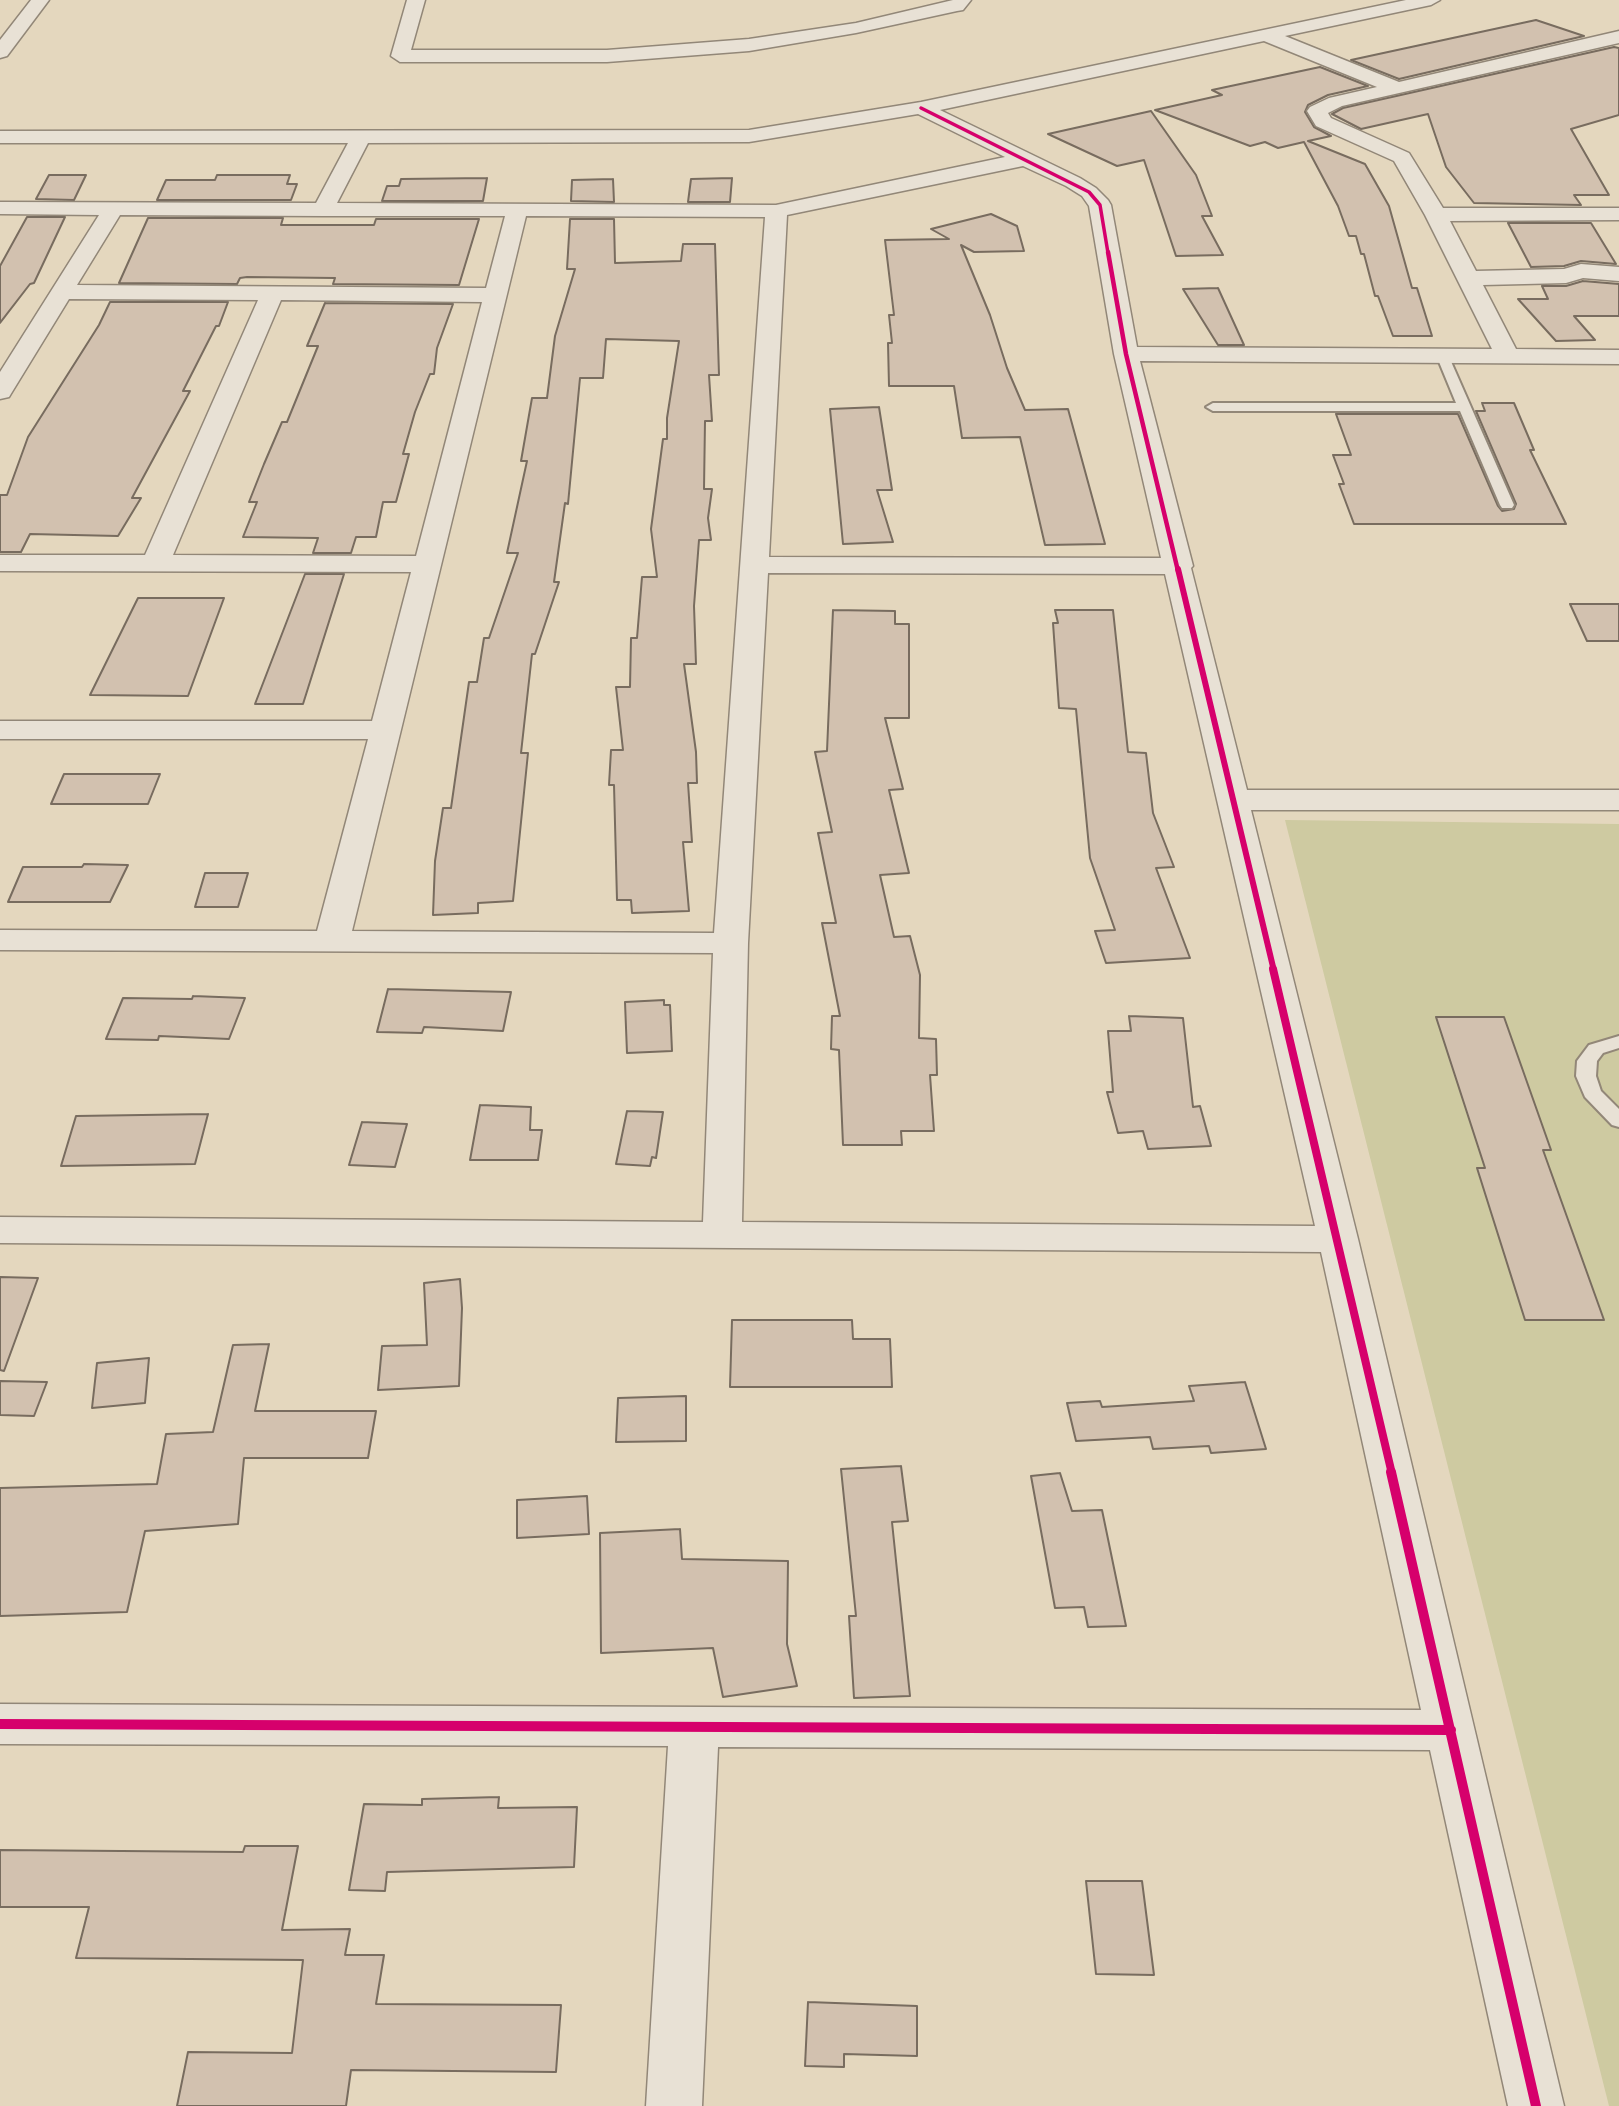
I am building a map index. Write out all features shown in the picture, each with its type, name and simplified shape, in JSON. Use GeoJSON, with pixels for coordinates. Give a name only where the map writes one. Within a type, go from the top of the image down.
{"type":"FeatureCollection","features":[{"type":"Feature","properties":{"kind":"street"},"geometry":{"type":"LineString","coordinates":[[416,0],[400,57],[607,56],[749,45],[868,25],[957,6],[962,0]]}},
{"type":"Feature","properties":{"kind":"street"},"geometry":{"type":"LineString","coordinates":[[0,137],[749,136],[921,108],[1431,0]]}},
{"type":"Feature","properties":{"kind":"street"},"geometry":{"type":"LineString","coordinates":[[11,8],[37,4]]}},
{"type":"Feature","properties":{"kind":"street"},"geometry":{"type":"LineString","coordinates":[[0,51],[37,4]]}},
{"type":"Feature","properties":{"kind":"street"},"geometry":{"type":"LineString","coordinates":[[1266,35],[1397,88]]}},
{"type":"Feature","properties":{"kind":"street"},"geometry":{"type":"LineString","coordinates":[[1508,356],[1436,215],[1402,157],[1323,122],[1317,111],[1336,102],[1619,37]]}},
{"type":"Feature","properties":{"kind":"street"},"geometry":{"type":"LineString","coordinates":[[921,108],[1073,181],[1101,205],[1126,354],[1179,566],[1338,1239],[1536,2106]]}},
{"type":"Feature","properties":{"kind":"street"},"geometry":{"type":"LineString","coordinates":[[323,210],[360,138]]}},
{"type":"Feature","properties":{"kind":"street"},"geometry":{"type":"LineString","coordinates":[[0,208],[776,211],[1025,159]]}},
{"type":"Feature","properties":{"kind":"street"},"geometry":{"type":"LineString","coordinates":[[0,392],[113,209]]}},
{"type":"Feature","properties":{"kind":"street"},"geometry":{"type":"LineString","coordinates":[[332,941],[517,210]]}},
{"type":"Feature","properties":{"kind":"street"},"geometry":{"type":"LineString","coordinates":[[722,1234],[731,943],[776,211]]}},
{"type":"Feature","properties":{"kind":"street"},"geometry":{"type":"LineString","coordinates":[[1436,215],[1619,214]]}},
{"type":"Feature","properties":{"kind":"street"},"geometry":{"type":"LineString","coordinates":[[1468,278],[1566,276],[1581,271],[1619,274]]}},
{"type":"Feature","properties":{"kind":"street"},"geometry":{"type":"LineString","coordinates":[[61,292],[496,295]]}},
{"type":"Feature","properties":{"kind":"street"},"geometry":{"type":"LineString","coordinates":[[156,562],[272,293]]}},
{"type":"Feature","properties":{"kind":"street"},"geometry":{"type":"LineString","coordinates":[[1126,354],[1619,357]]}},
{"type":"Feature","properties":{"kind":"street"},"geometry":{"type":"LineString","coordinates":[[0,563],[428,564]]}},
{"type":"Feature","properties":{"kind":"street"},"geometry":{"type":"LineString","coordinates":[[753,565],[1179,566]]}},
{"type":"Feature","properties":{"kind":"street"},"geometry":{"type":"LineString","coordinates":[[0,730],[385,730]]}},
{"type":"Feature","properties":{"kind":"street"},"geometry":{"type":"LineString","coordinates":[[1235,800],[1619,800]]}},
{"type":"Feature","properties":{"kind":"street"},"geometry":{"type":"LineString","coordinates":[[0,940],[731,943]]}},
{"type":"Feature","properties":{"kind":"street"},"geometry":{"type":"LineString","coordinates":[[0,1230],[1338,1239]]}},
{"type":"Feature","properties":{"kind":"street"},"geometry":{"type":"LineString","coordinates":[[0,1724],[1451,1730]]}},
{"type":"Feature","properties":{"kind":"street"},"geometry":{"type":"LineString","coordinates":[[674,2106],[694,1726]]}},
{"type":"Feature","properties":{"kind":"lane"},"geometry":{"type":"LineString","coordinates":[[1443,356],[1507,505]]}},
{"type":"Feature","properties":{"kind":"lane"},"geometry":{"type":"LineString","coordinates":[[1213,407],[1465,407]]}},
{"type":"Feature","properties":{"kind":"lane"},"geometry":{"type":"LineString","coordinates":[[1619,1042],[1596,1049],[1587,1061],[1586,1076],[1592,1093],[1619,1121]]}},
{"type":"Feature","properties":{"kind":"shaded area"},"geometry":{"type":"Polygon","coordinates":[[[1285,820],[1619,824],[1619,2106],[1609,2106],[1285,820]]]}},
{"type":"Feature","properties":{"kind":"building"},"geometry":{"type":"Polygon","coordinates":[[[1536,20],[1584,36],[1399,79],[1351,60],[1536,20]]]}},
{"type":"Feature","properties":{"kind":"building"},"geometry":{"type":"Polygon","coordinates":[[[1619,48],[1619,115],[1571,129],[1609,195],[1574,195],[1581,205],[1474,203],[1446,167],[1428,114],[1361,129],[1332,114],[1343,108],[1619,48]]]}},
{"type":"Feature","properties":{"kind":"building"},"geometry":{"type":"Polygon","coordinates":[[[1320,67],[1368,86],[1328,95],[1308,105],[1305,112],[1314,127],[1331,136],[1308,141],[1365,164],[1389,206],[1412,288],[1417,288],[1432,336],[1393,336],[1378,296],[1375,296],[1364,254],[1361,254],[1356,236],[1349,236],[1338,206],[1304,142],[1278,148],[1265,142],[1250,146],[1155,110],[1222,95],[1212,90],[1320,67]]]}},
{"type":"Feature","properties":{"kind":"building"},"geometry":{"type":"Polygon","coordinates":[[[1151,111],[1196,175],[1212,216],[1202,216],[1223,255],[1176,256],[1144,160],[1117,166],[1048,134],[1151,111]]]}},
{"type":"Feature","properties":{"kind":"building"},"geometry":{"type":"Polygon","coordinates":[[[49,175],[86,175],[74,200],[36,199],[49,175]]]}},
{"type":"Feature","properties":{"kind":"building"},"geometry":{"type":"Polygon","coordinates":[[[217,175],[290,175],[287,184],[297,184],[291,200],[157,200],[166,180],[215,180],[217,175]]]}},
{"type":"Feature","properties":{"kind":"building"},"geometry":{"type":"Polygon","coordinates":[[[487,178],[483,201],[382,201],[387,186],[399,186],[401,179],[487,178]]]}},
{"type":"Feature","properties":{"kind":"building"},"geometry":{"type":"Polygon","coordinates":[[[732,178],[730,202],[688,202],[691,179],[732,178]]]}},
{"type":"Feature","properties":{"kind":"building"},"geometry":{"type":"Polygon","coordinates":[[[613,179],[614,202],[571,201],[572,180],[613,179]]]}},
{"type":"Feature","properties":{"kind":"building"},"geometry":{"type":"Polygon","coordinates":[[[991,214],[1017,226],[1024,251],[974,252],[961,245],[1025,410],[1068,409],[1105,544],[1045,545],[1020,437],[962,438],[954,386],[889,386],[888,343],[892,343],[889,315],[894,315],[885,240],[949,239],[931,229],[991,214]]]}},
{"type":"Feature","properties":{"kind":"building"},"geometry":{"type":"Polygon","coordinates":[[[27,217],[65,217],[34,283],[30,284],[0,323],[0,266],[27,217]]]}},
{"type":"Feature","properties":{"kind":"building"},"geometry":{"type":"Polygon","coordinates":[[[148,218],[283,218],[281,225],[374,225],[376,219],[479,219],[459,285],[333,284],[335,278],[247,277],[240,278],[237,284],[119,283],[148,218]]]}},
{"type":"Feature","properties":{"kind":"building"},"geometry":{"type":"Polygon","coordinates":[[[570,219],[614,219],[615,263],[681,261],[683,244],[715,244],[719,375],[709,375],[712,421],[705,421],[704,489],[712,489],[708,518],[711,540],[699,540],[694,606],[696,664],[684,664],[696,752],[697,783],[688,783],[692,842],[683,842],[689,911],[632,913],[631,900],[617,900],[614,785],[609,785],[611,750],[623,750],[616,687],[630,687],[631,638],[637,638],[642,577],[657,577],[651,529],[663,439],[667,439],[667,418],[679,341],[606,339],[603,378],[580,378],[568,504],[565,503],[554,582],[559,582],[535,654],[532,654],[521,753],[528,753],[513,901],[478,903],[478,913],[433,915],[435,861],[443,808],[451,808],[469,682],[477,682],[484,638],[489,638],[518,553],[507,553],[527,461],[521,461],[532,398],[547,398],[555,336],[575,269],[567,269],[570,219]]]}},
{"type":"Feature","properties":{"kind":"building"},"geometry":{"type":"Polygon","coordinates":[[[1508,223],[1591,223],[1616,264],[1581,261],[1564,266],[1531,267],[1508,223]]]}},
{"type":"Feature","properties":{"kind":"building"},"geometry":{"type":"Polygon","coordinates":[[[1583,281],[1619,284],[1619,316],[1574,316],[1595,340],[1556,341],[1518,299],[1548,299],[1542,286],[1566,286],[1583,281]]]}},
{"type":"Feature","properties":{"kind":"building"},"geometry":{"type":"Polygon","coordinates":[[[1218,288],[1244,345],[1218,345],[1183,289],[1218,288]]]}},
{"type":"Feature","properties":{"kind":"building"},"geometry":{"type":"Polygon","coordinates":[[[110,302],[228,302],[219,326],[216,326],[183,391],[190,391],[132,498],[141,498],[118,536],[30,534],[21,552],[0,552],[0,495],[7,495],[28,437],[99,325],[110,302]]]}},
{"type":"Feature","properties":{"kind":"building"},"geometry":{"type":"Polygon","coordinates":[[[325,303],[453,304],[437,348],[434,374],[430,374],[415,412],[403,454],[409,454],[396,502],[383,502],[376,537],[356,537],[351,553],[313,553],[318,538],[243,537],[257,502],[249,502],[282,422],[287,422],[318,346],[307,346],[325,303]]]}},
{"type":"Feature","properties":{"kind":"building"},"geometry":{"type":"Polygon","coordinates":[[[1482,403],[1514,403],[1534,450],[1530,450],[1566,524],[1354,524],[1339,484],[1344,484],[1333,455],[1351,455],[1336,414],[1458,414],[1498,506],[1502,511],[1514,509],[1516,504],[1476,411],[1485,411],[1482,403]]]}},
{"type":"Feature","properties":{"kind":"building"},"geometry":{"type":"Polygon","coordinates":[[[879,407],[892,490],[877,490],[893,542],[843,544],[830,409],[879,407]]]}},
{"type":"Feature","properties":{"kind":"building"},"geometry":{"type":"Polygon","coordinates":[[[305,574],[344,574],[303,704],[255,704],[305,574]]]}},
{"type":"Feature","properties":{"kind":"building"},"geometry":{"type":"Polygon","coordinates":[[[138,598],[224,598],[188,696],[90,695],[138,598]]]}},
{"type":"Feature","properties":{"kind":"building"},"geometry":{"type":"Polygon","coordinates":[[[1570,604],[1619,604],[1619,641],[1587,641],[1570,604]]]}},
{"type":"Feature","properties":{"kind":"building"},"geometry":{"type":"Polygon","coordinates":[[[833,610],[895,611],[895,624],[909,624],[909,718],[885,718],[903,789],[889,790],[909,873],[880,875],[894,937],[910,936],[920,975],[919,1038],[936,1039],[937,1075],[930,1075],[934,1131],[901,1131],[902,1145],[843,1145],[839,1050],[831,1049],[832,1016],[840,1016],[822,923],[836,923],[818,833],[832,832],[815,752],[827,751],[833,610]]]}},
{"type":"Feature","properties":{"kind":"building"},"geometry":{"type":"Polygon","coordinates":[[[1055,610],[1113,610],[1128,752],[1146,753],[1153,813],[1174,867],[1156,868],[1190,958],[1106,963],[1095,931],[1115,930],[1090,858],[1076,709],[1059,708],[1053,623],[1058,623],[1055,610]]]}},
{"type":"Feature","properties":{"kind":"building"},"geometry":{"type":"Polygon","coordinates":[[[64,774],[160,774],[148,804],[51,804],[64,774]]]}},
{"type":"Feature","properties":{"kind":"building"},"geometry":{"type":"Polygon","coordinates":[[[84,864],[128,865],[110,902],[8,902],[23,867],[82,867],[84,864]]]}},
{"type":"Feature","properties":{"kind":"building"},"geometry":{"type":"Polygon","coordinates":[[[205,873],[248,873],[238,907],[195,907],[205,873]]]}},
{"type":"Feature","properties":{"kind":"building"},"geometry":{"type":"Polygon","coordinates":[[[388,989],[511,992],[503,1031],[424,1027],[422,1033],[377,1032],[388,989]]]}},
{"type":"Feature","properties":{"kind":"building"},"geometry":{"type":"Polygon","coordinates":[[[193,996],[245,998],[229,1039],[159,1036],[158,1040],[106,1039],[123,998],[192,999],[193,996]]]}},
{"type":"Feature","properties":{"kind":"building"},"geometry":{"type":"Polygon","coordinates":[[[664,1000],[664,1005],[670,1005],[672,1051],[627,1053],[625,1002],[664,1000]]]}},
{"type":"Feature","properties":{"kind":"building"},"geometry":{"type":"Polygon","coordinates":[[[1129,1016],[1183,1018],[1193,1107],[1200,1106],[1211,1146],[1148,1149],[1143,1131],[1118,1133],[1107,1092],[1113,1092],[1108,1031],[1131,1031],[1129,1016]]]}},
{"type":"Feature","properties":{"kind":"building"},"geometry":{"type":"Polygon","coordinates":[[[1436,1017],[1504,1017],[1551,1150],[1543,1150],[1604,1320],[1525,1320],[1477,1168],[1485,1168],[1436,1017]]]}},
{"type":"Feature","properties":{"kind":"building"},"geometry":{"type":"Polygon","coordinates":[[[480,1105],[531,1107],[530,1130],[542,1130],[538,1160],[470,1160],[480,1105]]]}},
{"type":"Feature","properties":{"kind":"building"},"geometry":{"type":"Polygon","coordinates":[[[627,1111],[663,1112],[656,1158],[652,1157],[650,1166],[616,1164],[627,1111]]]}},
{"type":"Feature","properties":{"kind":"building"},"geometry":{"type":"Polygon","coordinates":[[[208,1114],[195,1164],[61,1166],[76,1116],[208,1114]]]}},
{"type":"Feature","properties":{"kind":"building"},"geometry":{"type":"Polygon","coordinates":[[[362,1122],[407,1124],[395,1167],[349,1165],[362,1122]]]}},
{"type":"Feature","properties":{"kind":"building"},"geometry":{"type":"Polygon","coordinates":[[[0,1277],[38,1278],[4,1371],[0,1370],[0,1277]]]}},
{"type":"Feature","properties":{"kind":"building"},"geometry":{"type":"Polygon","coordinates":[[[460,1279],[462,1308],[459,1386],[378,1390],[382,1346],[427,1345],[424,1283],[460,1279]]]}},
{"type":"Feature","properties":{"kind":"building"},"geometry":{"type":"Polygon","coordinates":[[[732,1320],[852,1320],[853,1339],[890,1339],[892,1387],[730,1387],[732,1320]]]}},
{"type":"Feature","properties":{"kind":"building"},"geometry":{"type":"Polygon","coordinates":[[[269,1344],[255,1411],[376,1411],[368,1458],[244,1458],[238,1524],[145,1531],[127,1612],[0,1616],[0,1488],[157,1484],[166,1434],[213,1432],[233,1345],[269,1344]]]}},
{"type":"Feature","properties":{"kind":"building"},"geometry":{"type":"Polygon","coordinates":[[[149,1358],[145,1403],[92,1408],[97,1363],[149,1358]]]}},
{"type":"Feature","properties":{"kind":"building"},"geometry":{"type":"Polygon","coordinates":[[[0,1381],[47,1382],[34,1416],[0,1415],[0,1381]]]}},
{"type":"Feature","properties":{"kind":"building"},"geometry":{"type":"Polygon","coordinates":[[[1245,1382],[1266,1449],[1211,1453],[1209,1446],[1153,1449],[1150,1437],[1076,1441],[1067,1403],[1100,1401],[1102,1407],[1194,1401],[1189,1386],[1245,1382]]]}},
{"type":"Feature","properties":{"kind":"building"},"geometry":{"type":"Polygon","coordinates":[[[686,1396],[686,1441],[616,1442],[618,1398],[686,1396]]]}},
{"type":"Feature","properties":{"kind":"building"},"geometry":{"type":"Polygon","coordinates":[[[901,1466],[908,1521],[892,1522],[910,1696],[854,1698],[849,1616],[856,1616],[841,1469],[901,1466]]]}},
{"type":"Feature","properties":{"kind":"building"},"geometry":{"type":"Polygon","coordinates":[[[1060,1473],[1072,1511],[1102,1510],[1126,1626],[1088,1627],[1084,1607],[1055,1608],[1031,1476],[1060,1473]]]}},
{"type":"Feature","properties":{"kind":"building"},"geometry":{"type":"Polygon","coordinates":[[[587,1496],[589,1534],[517,1538],[517,1500],[587,1496]]]}},
{"type":"Feature","properties":{"kind":"building"},"geometry":{"type":"Polygon","coordinates":[[[680,1529],[682,1559],[788,1561],[787,1644],[797,1686],[723,1697],[713,1648],[601,1653],[600,1533],[680,1529]]]}},
{"type":"Feature","properties":{"kind":"building"},"geometry":{"type":"Polygon","coordinates":[[[499,1797],[498,1808],[577,1807],[574,1867],[387,1872],[385,1891],[349,1890],[364,1804],[422,1805],[422,1799],[499,1797]]]}},
{"type":"Feature","properties":{"kind":"building"},"geometry":{"type":"Polygon","coordinates":[[[245,1846],[298,1846],[282,1930],[350,1929],[345,1955],[384,1955],[376,2004],[561,2005],[556,2072],[351,2070],[346,2106],[177,2106],[188,2052],[292,2053],[303,1960],[76,1958],[89,1907],[0,1907],[0,1850],[243,1852],[245,1846]]]}},
{"type":"Feature","properties":{"kind":"building"},"geometry":{"type":"Polygon","coordinates":[[[1086,1881],[1142,1881],[1154,1975],[1096,1974],[1086,1881]]]}},
{"type":"Feature","properties":{"kind":"building"},"geometry":{"type":"Polygon","coordinates":[[[808,2002],[917,2006],[917,2056],[844,2054],[844,2067],[805,2066],[808,2002]]]}},
{"type":"Feature","properties":{"kind":"cycle path"},"geometry":{"type":"LineString","coordinates":[[921,108],[1073,182],[1089,192],[1100,205],[1126,354],[1338,1239],[1536,2106]]}},
{"type":"Feature","properties":{"kind":"cycle path"},"geometry":{"type":"LineString","coordinates":[[0,1724],[1451,1730]]}}]}
